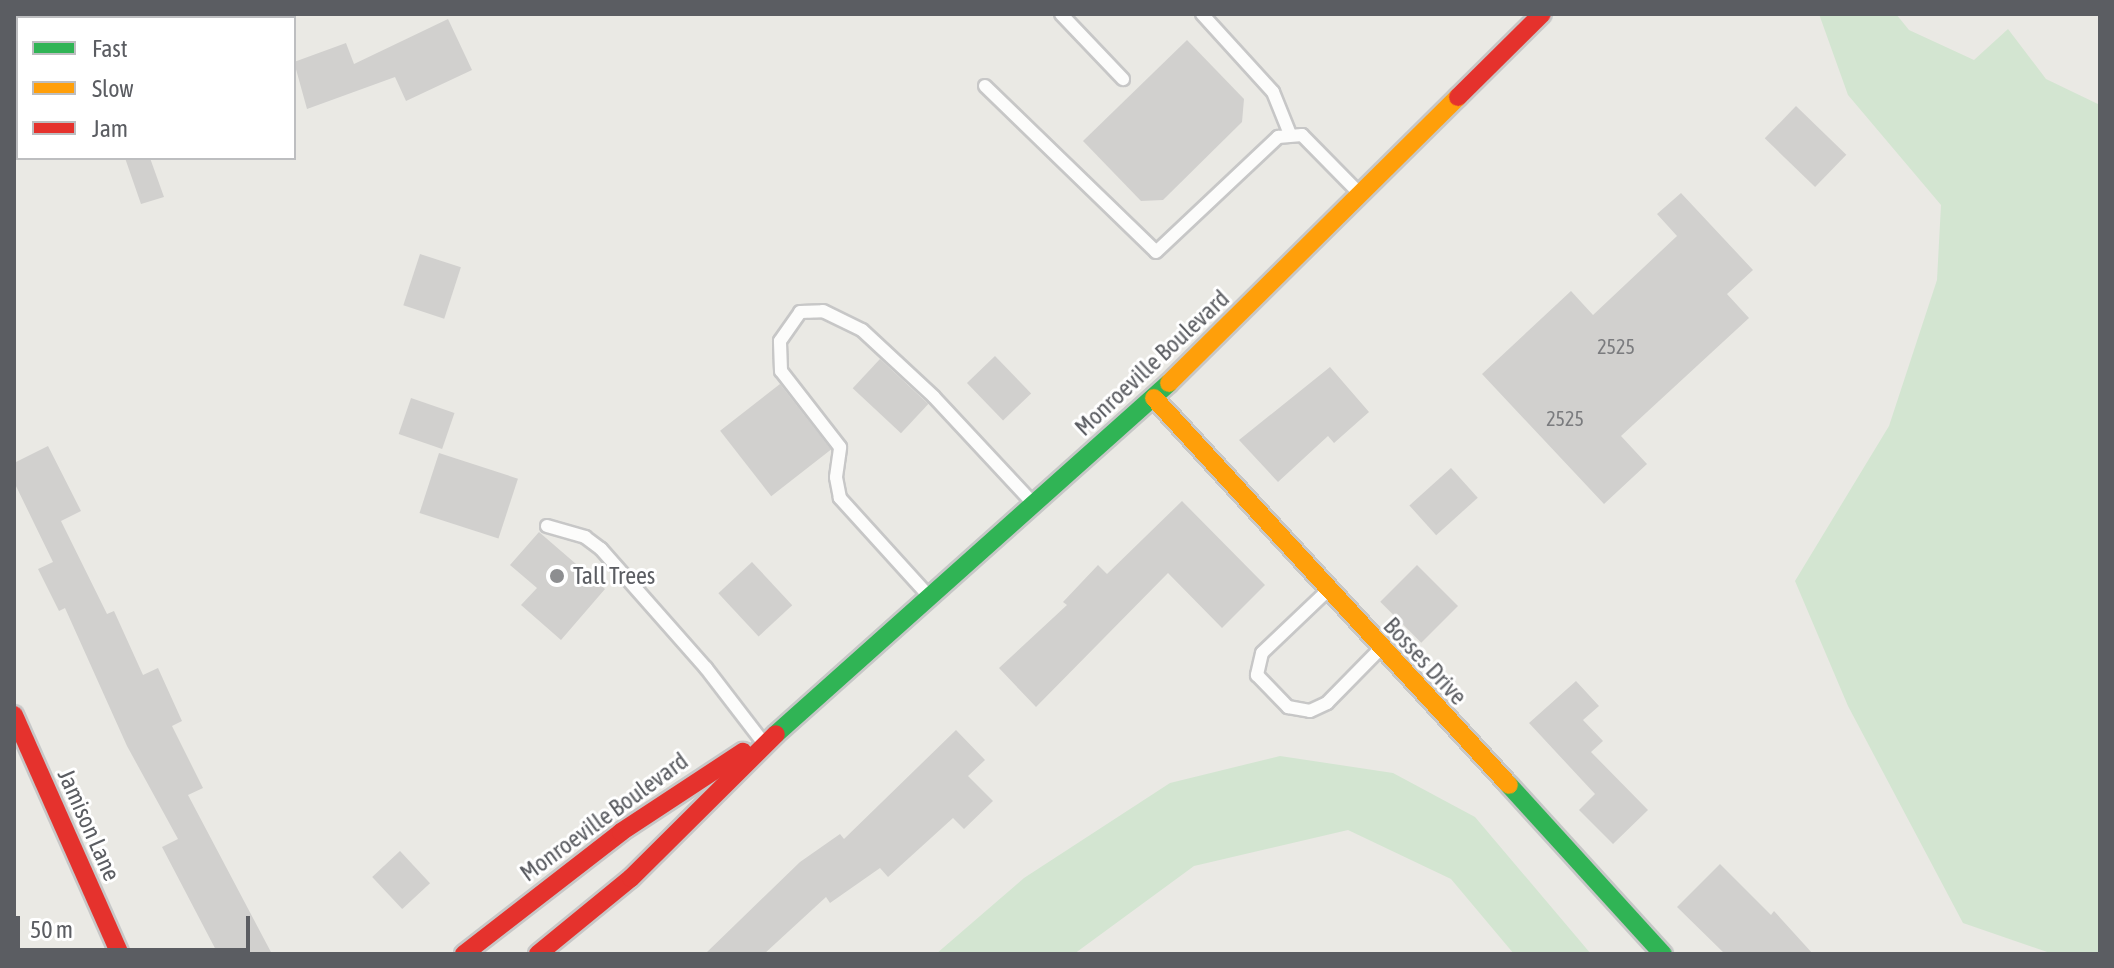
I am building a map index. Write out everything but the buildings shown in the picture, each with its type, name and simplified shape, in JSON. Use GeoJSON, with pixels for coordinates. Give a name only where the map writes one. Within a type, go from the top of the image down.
{"type":"FeatureCollection","features":[{"type":"Feature","properties":{"kind":"main road","name":"Monroeville Boulevard"},"geometry":{"type":"LineString","coordinates":[[538,954],[631,878],[779,731],[1154,398],[1542,14]]}},
{"type":"Feature","properties":{"kind":"main road","name":"Bosses Drive"},"geometry":{"type":"LineString","coordinates":[[1154,398],[1663,954]]}},
{"type":"Feature","properties":{"kind":"main road","name":"Jamison Lane"},"geometry":{"type":"LineString","coordinates":[[14,715],[120,954]]}},
{"type":"Feature","properties":{"kind":"main road","name":"Monroeville Boulevard"},"geometry":{"type":"LineString","coordinates":[[464,954],[621,832],[779,731]]}},
{"type":"Feature","properties":{"kind":"lane"},"geometry":{"type":"LineString","coordinates":[[1061,14],[1123,79]]}},
{"type":"Feature","properties":{"kind":"lane"},"geometry":{"type":"LineString","coordinates":[[1202,14],[1273,92],[1290,134],[1310,142],[1360,194]]}},
{"type":"Feature","properties":{"kind":"lane"},"geometry":{"type":"LineString","coordinates":[[985,86],[1156,252],[1247,162],[1290,134]]}},
{"type":"Feature","properties":{"kind":"lane"},"geometry":{"type":"LineString","coordinates":[[930,597],[840,498],[838,443],[781,371],[778,358],[786,327],[809,309],[862,330],[934,397],[1034,504]]}},
{"type":"Feature","properties":{"kind":"lane"},"geometry":{"type":"LineString","coordinates":[[547,526],[585,537],[601,549],[706,668],[762,741]]}},
{"type":"Feature","properties":{"kind":"lane"},"geometry":{"type":"LineString","coordinates":[[1328,590],[1262,653],[1257,675],[1288,707],[1310,711],[1327,703],[1381,648]]}},
{"type":"Feature","properties":{"kind":"green space"},"geometry":{"type":"Polygon","coordinates":[[[1819,14],[1896,14],[1909,30],[1974,60],[2008,29],[2046,79],[2100,105],[2100,954],[2053,954],[1963,923],[1848,706],[1795,581],[1889,426],[1937,280],[1941,205],[1848,95],[1819,14]]]}},
{"type":"Feature","properties":{"kind":"green space"},"geometry":{"type":"Polygon","coordinates":[[[1280,756],[1393,773],[1475,817],[1591,954],[1514,954],[1451,879],[1348,830],[1194,866],[1074,954],[936,954],[1024,878],[1170,783],[1280,756]]]}},
{"type":"Feature","properties":{"kind":"traffic: fast"},"geometry":{"type":"LineString","coordinates":[[776,734],[1169,383]]}},
{"type":"Feature","properties":{"kind":"traffic: fast"},"geometry":{"type":"LineString","coordinates":[[1509,785],[1663,954]]}},
{"type":"Feature","properties":{"kind":"traffic: slow"},"geometry":{"type":"LineString","coordinates":[[1169,383],[1458,97]]}},
{"type":"Feature","properties":{"kind":"traffic: slow"},"geometry":{"type":"LineString","coordinates":[[1154,398],[1509,785]]}},
{"type":"Feature","properties":{"kind":"traffic: jam"},"geometry":{"type":"LineString","coordinates":[[1458,97],[1542,14]]}},
{"type":"Feature","properties":{"kind":"traffic: jam"},"geometry":{"type":"LineString","coordinates":[[14,715],[120,954]]}},
{"type":"Feature","properties":{"kind":"traffic: jam"},"geometry":{"type":"LineString","coordinates":[[538,954],[631,878],[776,734]]}},
{"type":"Feature","properties":{"kind":"traffic: jam"},"geometry":{"type":"LineString","coordinates":[[464,954],[621,832],[743,752]]}},
{"type":"Feature","properties":{"kind":"place","name":"Tall Trees"},"geometry":{"type":"Point","coordinates":[557,576]}}]}
